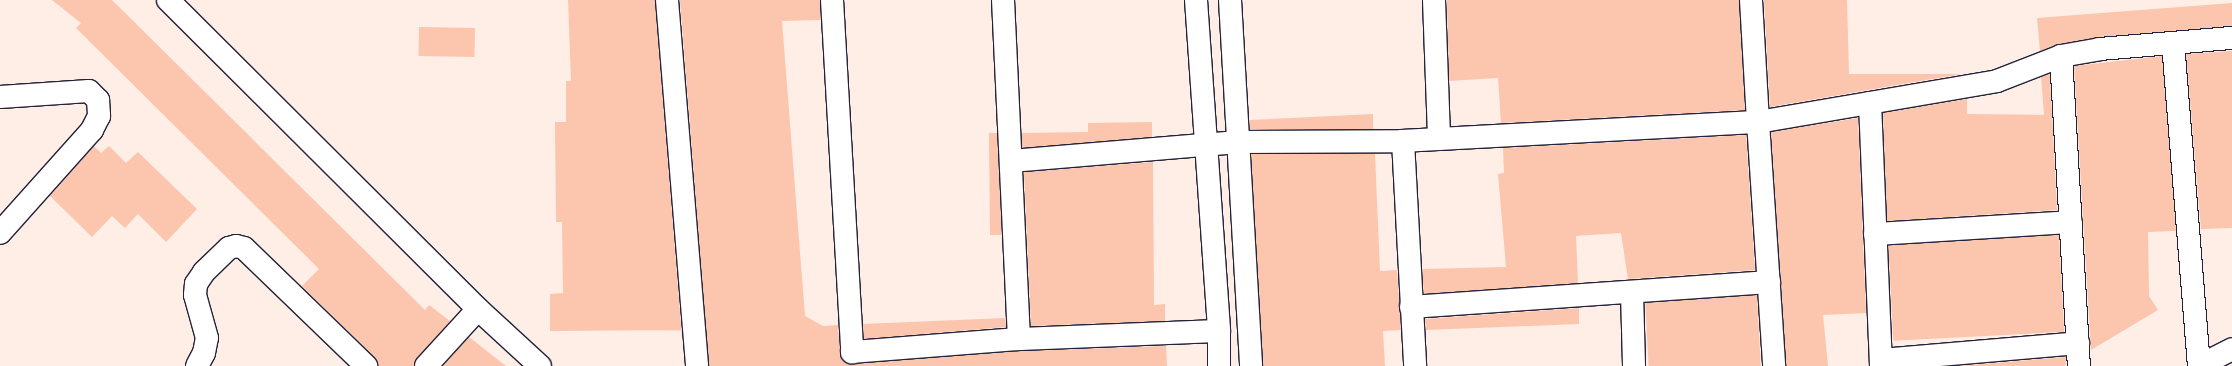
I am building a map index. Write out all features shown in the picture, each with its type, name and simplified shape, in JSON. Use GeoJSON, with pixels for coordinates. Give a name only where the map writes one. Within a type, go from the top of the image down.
{"type":"FeatureCollection","features":[{"type":"Feature","properties":{"kind":"street"},"geometry":{"type":"LineString","coordinates":[[168,0],[478,310],[540,366]]}},
{"type":"Feature","properties":{"kind":"street"},"geometry":{"type":"LineString","coordinates":[[667,0],[697,366]]}},
{"type":"Feature","properties":{"kind":"street"},"geometry":{"type":"LineString","coordinates":[[832,0],[852,359],[1019,339],[1219,330]]}},
{"type":"Feature","properties":{"kind":"street"},"geometry":{"type":"LineString","coordinates":[[1003,0],[1019,339]]}},
{"type":"Feature","properties":{"kind":"street"},"geometry":{"type":"LineString","coordinates":[[1196,0],[1219,330],[1219,366]]}},
{"type":"Feature","properties":{"kind":"street"},"geometry":{"type":"LineString","coordinates":[[1230,0],[1251,366]]}},
{"type":"Feature","properties":{"kind":"street"},"geometry":{"type":"LineString","coordinates":[[1434,0],[1439,139]]}},
{"type":"Feature","properties":{"kind":"street"},"geometry":{"type":"LineString","coordinates":[[1751,0],[1774,366]]}},
{"type":"Feature","properties":{"kind":"street"},"geometry":{"type":"LineString","coordinates":[[1011,161],[1238,142],[1404,141],[1758,122],[1997,81],[2061,56],[2100,49],[2232,38]]}},
{"type":"Feature","properties":{"kind":"street"},"geometry":{"type":"LineString","coordinates":[[2173,43],[2199,366],[2232,349]]}},
{"type":"Feature","properties":{"kind":"street"},"geometry":{"type":"LineString","coordinates":[[2061,56],[2079,366]]}},
{"type":"Feature","properties":{"kind":"street"},"geometry":{"type":"LineString","coordinates":[[0,97],[89,91],[98,100],[99,116],[92,130],[0,233]]}},
{"type":"Feature","properties":{"kind":"street"},"geometry":{"type":"LineString","coordinates":[[1870,103],[1881,363],[2078,343]]}},
{"type":"Feature","properties":{"kind":"street"},"geometry":{"type":"LineString","coordinates":[[1404,141],[1415,366]]}},
{"type":"Feature","properties":{"kind":"street"},"geometry":{"type":"LineString","coordinates":[[1875,234],[2071,222]]}},
{"type":"Feature","properties":{"kind":"street"},"geometry":{"type":"LineString","coordinates":[[197,366],[204,354],[207,338],[195,295],[196,284],[204,272],[228,248],[236,246],[244,248],[366,366]]}},
{"type":"Feature","properties":{"kind":"street"},"geometry":{"type":"LineString","coordinates":[[1411,307],[1632,293],[1769,282]]}},
{"type":"Feature","properties":{"kind":"street"},"geometry":{"type":"LineString","coordinates":[[1632,293],[1634,366]]}},
{"type":"Feature","properties":{"kind":"street"},"geometry":{"type":"LineString","coordinates":[[426,366],[478,310]]}},
{"type":"Feature","properties":{"kind":"building"},"geometry":{"type":"Polygon","coordinates":[[[52,0],[112,0],[425,310],[429,305],[450,321],[417,358],[414,366],[378,366],[375,357],[302,286],[319,269],[76,28],[81,23],[52,0]]]}},
{"type":"Feature","properties":{"kind":"building"},"geometry":{"type":"Polygon","coordinates":[[[568,0],[655,0],[681,330],[550,331],[550,294],[563,293],[562,222],[556,222],[555,122],[566,122],[566,81],[571,81],[568,0]]]}},
{"type":"Feature","properties":{"kind":"building"},"geometry":{"type":"Polygon","coordinates":[[[680,0],[820,0],[821,20],[782,21],[805,316],[823,326],[838,325],[840,353],[846,363],[1020,351],[1166,346],[1167,366],[709,366],[680,0]]]}},
{"type":"Feature","properties":{"kind":"building"},"geometry":{"type":"Polygon","coordinates":[[[1447,0],[1739,0],[1745,110],[1501,123],[1498,78],[1449,81],[1447,0]]]}},
{"type":"Feature","properties":{"kind":"building"},"geometry":{"type":"Polygon","coordinates":[[[1764,0],[1847,0],[1849,74],[1961,74],[1770,107],[1764,0]]]}},
{"type":"Feature","properties":{"kind":"building"},"geometry":{"type":"Polygon","coordinates":[[[2232,3],[2232,26],[2099,37],[2059,44],[2040,51],[2037,18],[2232,3]]]}},
{"type":"Feature","properties":{"kind":"building"},"geometry":{"type":"Polygon","coordinates":[[[419,27],[475,28],[474,57],[418,56],[419,27]]]}},
{"type":"Feature","properties":{"kind":"building"},"geometry":{"type":"Polygon","coordinates":[[[2232,51],[2232,228],[2201,229],[2186,54],[2232,51]]]}},
{"type":"Feature","properties":{"kind":"building"},"geometry":{"type":"Polygon","coordinates":[[[2162,56],[2176,231],[2148,232],[2149,296],[2158,310],[2091,350],[2074,66],[2162,56]]]}},
{"type":"Feature","properties":{"kind":"building"},"geometry":{"type":"Polygon","coordinates":[[[2050,74],[2057,210],[1887,221],[1883,113],[1967,99],[1967,114],[2044,115],[2041,77],[2050,74]]]}},
{"type":"Feature","properties":{"kind":"building"},"geometry":{"type":"Polygon","coordinates":[[[1373,114],[1373,129],[1250,129],[1249,120],[1373,114]]]}},
{"type":"Feature","properties":{"kind":"building"},"geometry":{"type":"Polygon","coordinates":[[[1858,118],[1866,313],[1823,315],[1828,366],[1786,366],[1771,132],[1858,118]]]}},
{"type":"Feature","properties":{"kind":"building"},"geometry":{"type":"Polygon","coordinates":[[[1152,122],[1152,137],[1022,148],[1022,133],[1088,132],[1088,123],[1152,122]]]}},
{"type":"Feature","properties":{"kind":"building"},"geometry":{"type":"Polygon","coordinates":[[[989,133],[997,133],[1002,235],[990,235],[989,133]]]}},
{"type":"Feature","properties":{"kind":"building"},"geometry":{"type":"Polygon","coordinates":[[[1746,135],[1755,270],[1628,279],[1621,233],[1576,236],[1578,283],[1424,294],[1422,269],[1506,267],[1498,174],[1504,173],[1503,148],[1746,135]]]}},
{"type":"Feature","properties":{"kind":"building"},"geometry":{"type":"Polygon","coordinates":[[[94,146],[101,153],[109,146],[126,163],[138,152],[197,209],[166,242],[138,214],[125,228],[112,216],[92,237],[50,196],[94,146]]]}},
{"type":"Feature","properties":{"kind":"building"},"geometry":{"type":"Polygon","coordinates":[[[1251,154],[1375,154],[1380,271],[1397,270],[1401,330],[1383,331],[1385,366],[1263,366],[1251,154]]]}},
{"type":"Feature","properties":{"kind":"building"},"geometry":{"type":"Polygon","coordinates":[[[1153,162],[1154,305],[1165,304],[1165,321],[1031,326],[1024,172],[1153,162]]]}},
{"type":"Feature","properties":{"kind":"building"},"geometry":{"type":"Polygon","coordinates":[[[2059,235],[2064,332],[1893,341],[1888,244],[2059,235]]]}},
{"type":"Feature","properties":{"kind":"building"},"geometry":{"type":"Polygon","coordinates":[[[1757,295],[1761,366],[1649,366],[1645,301],[1757,295]]]}},
{"type":"Feature","properties":{"kind":"building"},"geometry":{"type":"Polygon","coordinates":[[[1579,308],[1579,324],[1426,330],[1425,319],[1579,308]]]}},
{"type":"Feature","properties":{"kind":"building"},"geometry":{"type":"Polygon","coordinates":[[[1005,309],[1006,327],[864,339],[863,324],[1005,318],[1005,309]]]}},
{"type":"Feature","properties":{"kind":"building"},"geometry":{"type":"Polygon","coordinates":[[[469,337],[506,366],[443,366],[469,337]]]}},
{"type":"Feature","properties":{"kind":"building"},"geometry":{"type":"Polygon","coordinates":[[[2066,357],[2066,365],[2064,366],[1957,366],[2066,357]]]}}]}
